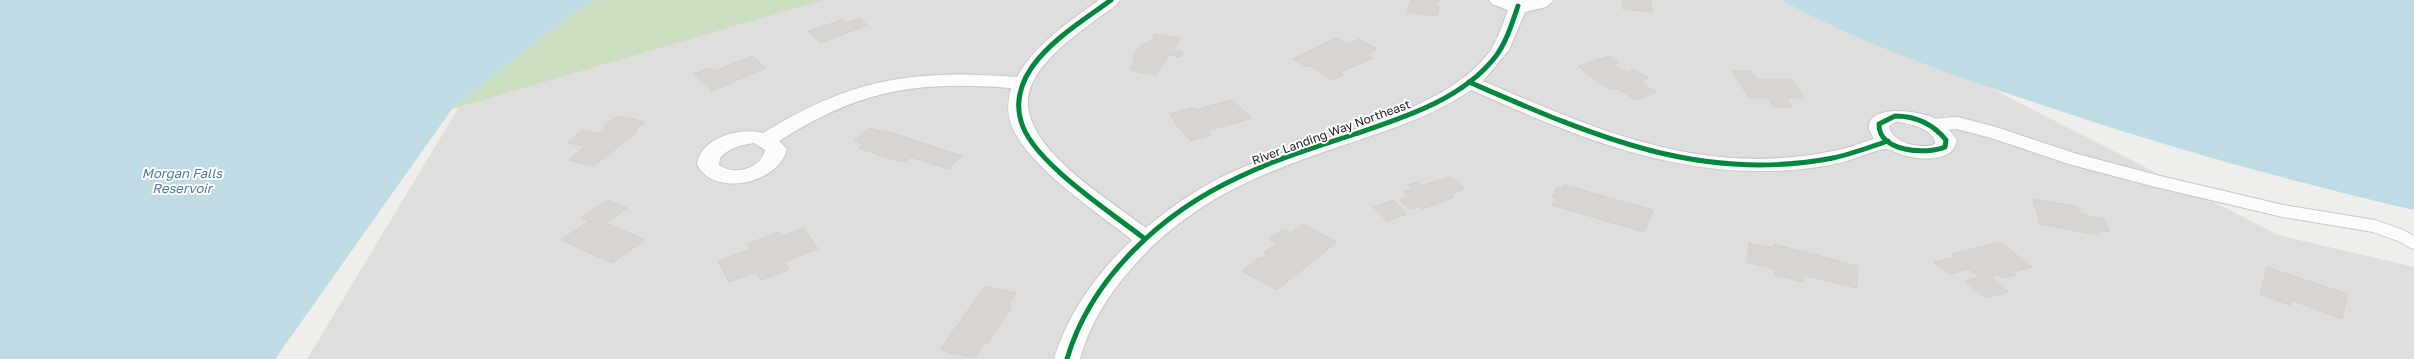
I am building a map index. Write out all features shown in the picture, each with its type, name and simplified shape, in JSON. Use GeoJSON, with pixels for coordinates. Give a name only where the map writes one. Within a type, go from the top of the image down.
{"type":"FeatureCollection","features":[{"type":"Feature","properties":{"kind":"street"},"geometry":{"type":"LineString","coordinates":[[1111,0],[1044,54],[1032,68],[1023,84],[1019,98],[1019,114],[1024,131],[1032,145],[1050,163],[1145,239]]}},
{"type":"Feature","properties":{"kind":"street"},"geometry":{"type":"LineString","coordinates":[[1498,0],[1518,6],[1538,4],[1545,0]]}},
{"type":"Feature","properties":{"kind":"street","name":"River Landing Way Northeast"},"geometry":{"type":"LineString","coordinates":[[1067,359],[1072,340],[1084,314],[1102,286],[1145,239],[1187,206],[1238,177],[1414,113],[1444,99],[1469,82],[1496,56],[1507,37],[1518,6]]}},
{"type":"Feature","properties":{"kind":"street"},"geometry":{"type":"LineString","coordinates":[[766,140],[798,118],[826,104],[889,85],[951,78],[1023,84]]}},
{"type":"Feature","properties":{"kind":"street"},"geometry":{"type":"LineString","coordinates":[[1469,82],[1596,135],[1639,148],[1680,157],[1732,163],[1782,164],[1827,159],[1888,141]]}},
{"type":"Feature","properties":{"kind":"street"},"geometry":{"type":"LineString","coordinates":[[1903,116],[1931,124],[1942,132],[1946,140],[1944,147],[1938,151],[1913,151],[1888,141],[1878,129],[1879,124],[1883,120],[1903,116]]}},
{"type":"Feature","properties":{"kind":"lane"},"geometry":{"type":"LineString","coordinates":[[1931,124],[1957,123],[1992,132],[2073,159],[2156,181],[2284,211],[2374,226],[2402,236],[2414,243]]}},
{"type":"Feature","properties":{"kind":"shaded area"},"geometry":{"type":"Polygon","coordinates":[[[645,0],[1818,0],[2278,235],[2414,267],[2414,359],[307,359],[462,102],[645,0]]]}},
{"type":"Feature","properties":{"kind":"green space"},"geometry":{"type":"Polygon","coordinates":[[[596,0],[823,0],[452,109],[568,17],[596,0]]]}},
{"type":"Feature","properties":{"kind":"water","name":"Morgan Falls Reservoir"},"geometry":{"type":"Polygon","coordinates":[[[0,0],[596,0],[568,17],[452,109],[275,359],[0,359],[0,0]]]}},
{"type":"Feature","properties":{"kind":"water"},"geometry":{"type":"Polygon","coordinates":[[[1781,0],[2414,0],[2414,210],[2219,160],[2075,116],[1964,78],[1871,43],[1781,0]]]}},
{"type":"Feature","properties":{"kind":"building"},"geometry":{"type":"Polygon","coordinates":[[[1411,0],[1441,0],[1438,1],[1436,6],[1439,7],[1437,16],[1407,12],[1411,0]]]}},
{"type":"Feature","properties":{"kind":"building"},"geometry":{"type":"Polygon","coordinates":[[[1622,0],[1651,0],[1652,12],[1623,9],[1622,0]]]}},
{"type":"Feature","properties":{"kind":"building"},"geometry":{"type":"Polygon","coordinates":[[[860,18],[867,25],[821,43],[808,31],[842,20],[846,23],[860,18]]]}},
{"type":"Feature","properties":{"kind":"building"},"geometry":{"type":"Polygon","coordinates":[[[1155,34],[1181,38],[1173,50],[1183,52],[1180,57],[1169,55],[1156,75],[1129,70],[1136,59],[1132,58],[1142,44],[1149,43],[1155,34]]]}},
{"type":"Feature","properties":{"kind":"building"},"geometry":{"type":"Polygon","coordinates":[[[1336,38],[1348,44],[1359,39],[1377,49],[1367,54],[1373,58],[1339,73],[1343,75],[1332,80],[1311,66],[1307,67],[1293,59],[1336,38]]]}},
{"type":"Feature","properties":{"kind":"building"},"geometry":{"type":"Polygon","coordinates":[[[752,56],[766,68],[712,91],[694,74],[710,68],[714,71],[752,56]]]}},
{"type":"Feature","properties":{"kind":"building"},"geometry":{"type":"Polygon","coordinates":[[[1609,56],[1619,63],[1614,65],[1627,73],[1635,70],[1648,78],[1640,82],[1656,92],[1636,100],[1617,88],[1613,90],[1599,83],[1578,66],[1609,56]]]}},
{"type":"Feature","properties":{"kind":"building"},"geometry":{"type":"Polygon","coordinates":[[[1732,71],[1750,71],[1757,80],[1792,80],[1804,98],[1786,98],[1792,107],[1773,107],[1768,98],[1749,98],[1732,71]]]}},
{"type":"Feature","properties":{"kind":"building"},"geometry":{"type":"Polygon","coordinates":[[[1231,100],[1252,118],[1208,131],[1211,135],[1191,141],[1174,122],[1176,122],[1170,114],[1193,107],[1196,110],[1231,100]]]}},
{"type":"Feature","properties":{"kind":"building"},"geometry":{"type":"Polygon","coordinates":[[[619,116],[645,122],[634,131],[637,132],[594,166],[569,160],[585,146],[567,143],[582,130],[599,134],[607,127],[603,126],[619,116]]]}},
{"type":"Feature","properties":{"kind":"building"},"geometry":{"type":"Polygon","coordinates":[[[870,128],[888,133],[890,132],[962,156],[948,169],[911,157],[905,162],[884,157],[859,148],[864,144],[854,141],[870,128]]]}},
{"type":"Feature","properties":{"kind":"building"},"geometry":{"type":"Polygon","coordinates":[[[1451,177],[1465,189],[1451,194],[1454,197],[1422,209],[1419,206],[1410,209],[1400,200],[1409,197],[1404,192],[1412,189],[1408,185],[1417,182],[1421,186],[1451,177]]]}},
{"type":"Feature","properties":{"kind":"building"},"geometry":{"type":"Polygon","coordinates":[[[1564,185],[1653,210],[1644,232],[1552,205],[1556,198],[1552,197],[1557,187],[1562,188],[1564,185]]]}},
{"type":"Feature","properties":{"kind":"building"},"geometry":{"type":"Polygon","coordinates":[[[2033,199],[2078,207],[2081,214],[2104,219],[2109,232],[2098,230],[2100,235],[2040,224],[2033,199]]]}},
{"type":"Feature","properties":{"kind":"building"},"geometry":{"type":"Polygon","coordinates":[[[608,200],[627,208],[606,223],[645,240],[612,263],[561,240],[589,221],[581,218],[608,200]]]}},
{"type":"Feature","properties":{"kind":"building"},"geometry":{"type":"Polygon","coordinates":[[[1393,200],[1407,214],[1387,221],[1373,207],[1393,200]]]}},
{"type":"Feature","properties":{"kind":"building"},"geometry":{"type":"Polygon","coordinates":[[[1303,224],[1337,242],[1277,290],[1242,271],[1260,257],[1263,258],[1267,255],[1263,253],[1277,243],[1269,239],[1283,229],[1291,233],[1303,224]]]}},
{"type":"Feature","properties":{"kind":"building"},"geometry":{"type":"Polygon","coordinates":[[[804,228],[818,249],[784,262],[789,270],[761,280],[755,272],[729,282],[718,261],[751,249],[747,244],[779,232],[782,236],[804,228]]]}},
{"type":"Feature","properties":{"kind":"building"},"geometry":{"type":"Polygon","coordinates":[[[2000,242],[2032,267],[2013,272],[2016,275],[2002,278],[1999,275],[1991,277],[2008,292],[1985,298],[1965,281],[1979,277],[1969,269],[1949,274],[1934,262],[1955,257],[1952,254],[2000,242]]]}},
{"type":"Feature","properties":{"kind":"building"},"geometry":{"type":"Polygon","coordinates":[[[1749,243],[1774,248],[1774,244],[1858,266],[1857,288],[1803,275],[1803,282],[1774,275],[1775,269],[1747,262],[1749,243]]]}},
{"type":"Feature","properties":{"kind":"building"},"geometry":{"type":"Polygon","coordinates":[[[2267,267],[2347,294],[2342,319],[2291,300],[2290,305],[2260,294],[2267,267]]]}},
{"type":"Feature","properties":{"kind":"building"},"geometry":{"type":"Polygon","coordinates":[[[985,286],[1016,293],[1008,306],[1012,306],[987,344],[984,343],[974,358],[940,350],[985,286]]]}},
{"type":"Feature","properties":{"kind":"cycle path"},"geometry":{"type":"LineString","coordinates":[[1111,0],[1059,39],[1040,57],[1032,67],[1021,87],[1018,105],[1021,122],[1029,138],[1041,153],[1070,180],[1145,239]]}},
{"type":"Feature","properties":{"kind":"cycle path"},"geometry":{"type":"LineString","coordinates":[[1067,359],[1076,331],[1097,295],[1136,249],[1178,213],[1208,193],[1240,176],[1285,158],[1399,119],[1417,112],[1452,94],[1483,71],[1496,56],[1506,38],[1518,6]]}},
{"type":"Feature","properties":{"kind":"cycle path"},"geometry":{"type":"LineString","coordinates":[[1469,82],[1595,135],[1651,152],[1709,162],[1769,165],[1798,163],[1842,156],[1888,141],[1901,148],[1923,153],[1945,147],[1946,140],[1941,133],[1924,122],[1915,118],[1895,116],[1886,119],[1879,124],[1881,134],[1888,141]]}}]}
